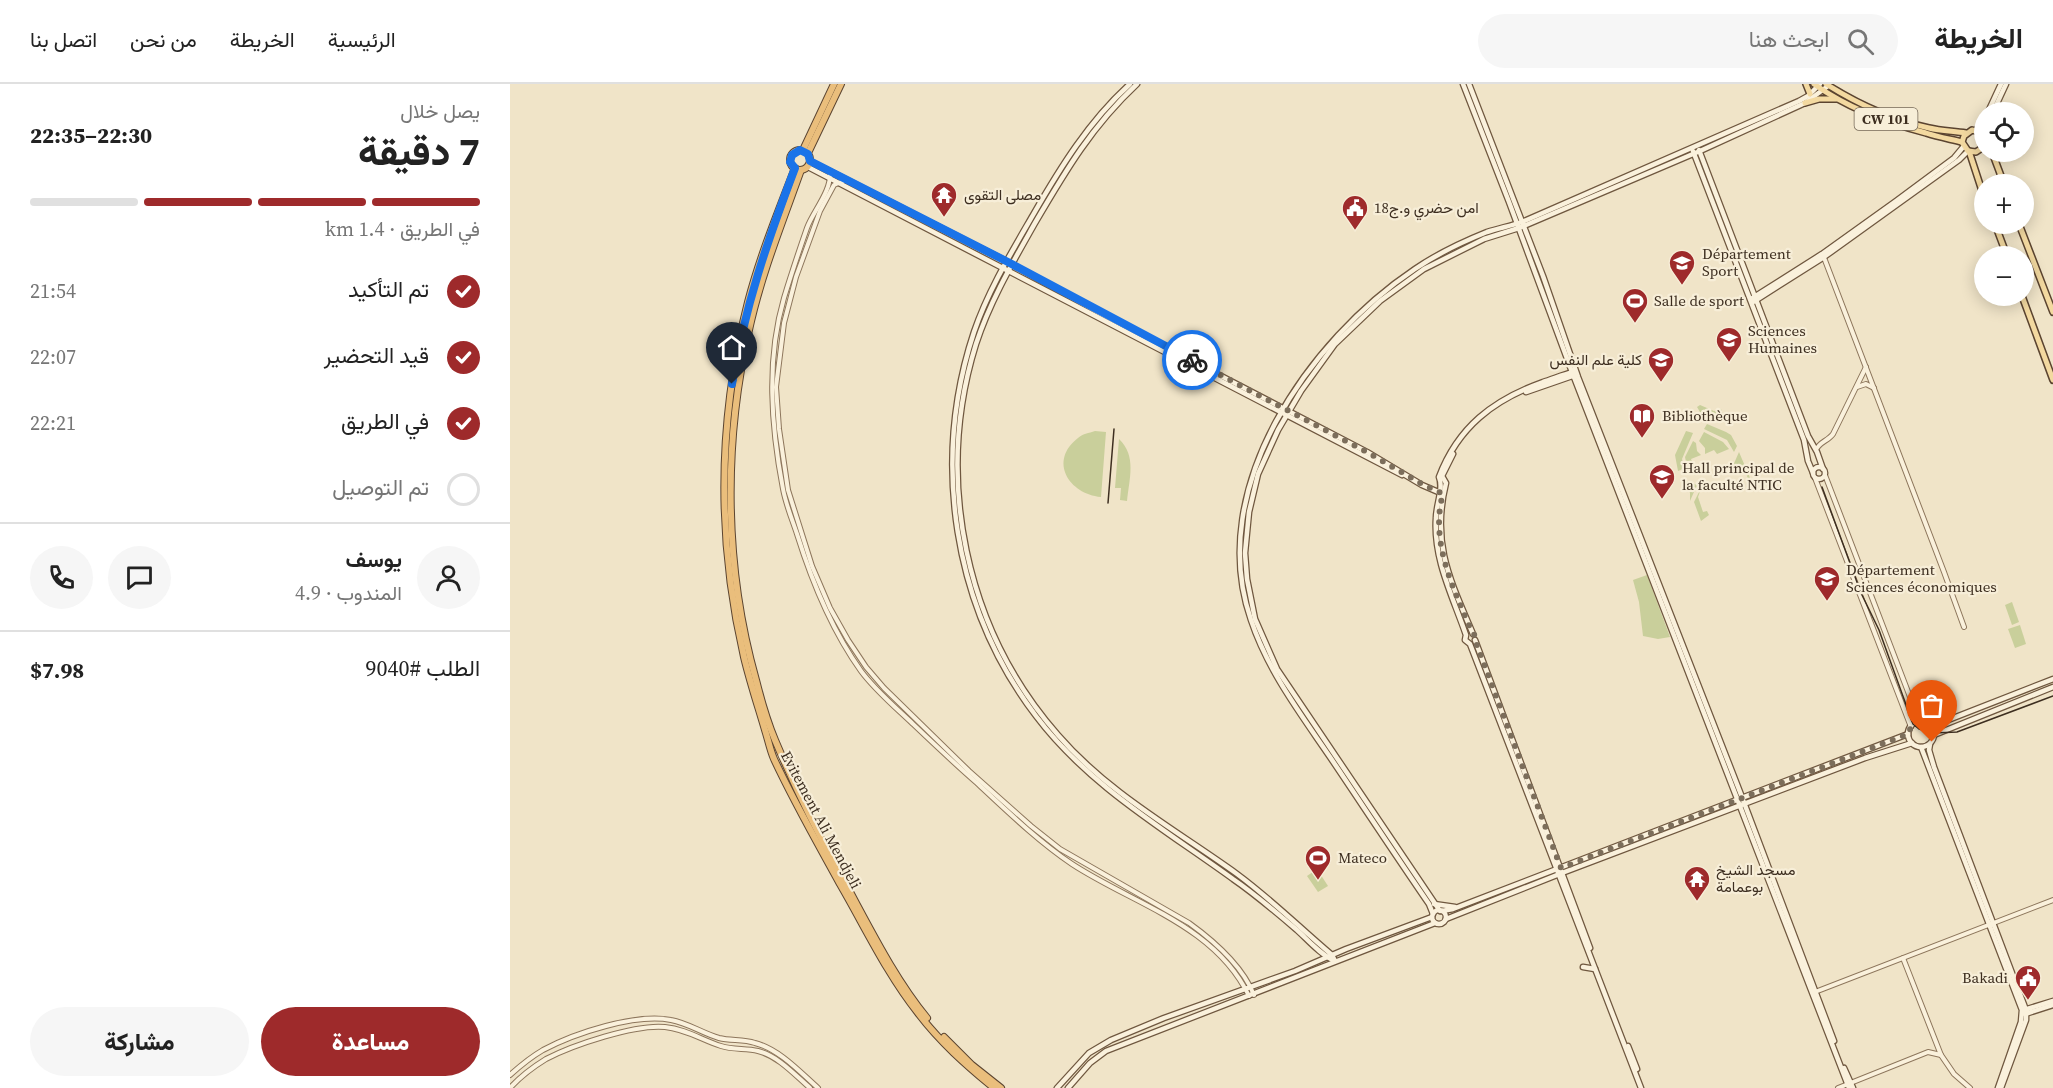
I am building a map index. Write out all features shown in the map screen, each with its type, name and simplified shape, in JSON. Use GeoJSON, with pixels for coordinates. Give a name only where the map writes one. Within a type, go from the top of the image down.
{"type":"FeatureCollection","features":[{"type":"Feature","properties":{"kind":"highway"},"geometry":{"type":"LineString","coordinates":[[805,152],[796,151],[792,155],[790,162],[798,169],[809,164],[805,152],[834,84]]}},
{"type":"Feature","properties":{"kind":"highway"},"geometry":{"type":"LineString","coordinates":[[805,152],[842,84]]}},
{"type":"Feature","properties":{"kind":"highway","name":"Evitement Ali Mendjeli"},"geometry":{"type":"LineString","coordinates":[[798,169],[754,281],[732,384],[725,446],[724,515],[728,567],[740,638],[754,696],[773,757],[808,828],[891,974],[909,1000],[945,1044],[994,1088]]}},
{"type":"Feature","properties":{"kind":"highway","name":"Evitement Ali Mendjeli"},"geometry":{"type":"LineString","coordinates":[[798,169],[756,303],[738,386],[732,447],[731,503],[736,584],[744,633],[763,705],[793,783],[814,826],[886,956],[922,1011],[946,1040],[972,1065],[1002,1088]]}},
{"type":"Feature","properties":{"kind":"main road"},"geometry":{"type":"LineString","coordinates":[[1006,261],[1074,148],[1095,119],[1130,84]]}},
{"type":"Feature","properties":{"kind":"main road"},"geometry":{"type":"LineString","coordinates":[[1137,84],[1117,103],[1089,136],[1051,196],[1008,267],[989,308],[977,342],[961,412],[957,475],[962,532],[968,564],[989,625],[1020,686],[1058,735],[1106,785],[1237,874],[1279,906],[1335,962]]}},
{"type":"Feature","properties":{"kind":"main road"},"geometry":{"type":"LineString","coordinates":[[1462,84],[1520,225]]}},
{"type":"Feature","properties":{"kind":"main road"},"geometry":{"type":"LineString","coordinates":[[1469,84],[1574,374],[1850,1086]]}},
{"type":"Feature","properties":{"kind":"main road"},"geometry":{"type":"LineString","coordinates":[[1806,84],[1808,98]]}},
{"type":"Feature","properties":{"kind":"main road"},"geometry":{"type":"LineString","coordinates":[[1993,102],[2001,84]]}},
{"type":"Feature","properties":{"kind":"main road"},"geometry":{"type":"LineString","coordinates":[[1998,102],[2006,84]]}},
{"type":"Feature","properties":{"kind":"main road"},"geometry":{"type":"LineString","coordinates":[[1446,919],[1445,914],[1432,905],[1371,821],[1273,671],[1250,617],[1242,580],[1240,550],[1244,507],[1256,465],[1265,444],[1300,383],[1332,342],[1365,308],[1415,269],[1451,248],[1489,232],[1520,225],[1696,150],[1808,98],[1821,86]]}},
{"type":"Feature","properties":{"kind":"main road","name":"CW 101"},"geometry":{"type":"LineString","coordinates":[[1821,86],[1842,100],[1907,128],[1966,148]]}},
{"type":"Feature","properties":{"kind":"main road","name":"CW 101"},"geometry":{"type":"LineString","coordinates":[[1821,86],[1902,120],[1927,128],[1966,133]]}},
{"type":"Feature","properties":{"kind":"main road"},"geometry":{"type":"LineString","coordinates":[[1808,98],[1842,100]]}},
{"type":"Feature","properties":{"kind":"main road"},"geometry":{"type":"LineString","coordinates":[[1974,131],[1966,133],[1966,148],[1976,174]]}},
{"type":"Feature","properties":{"kind":"main road"},"geometry":{"type":"LineString","coordinates":[[1753,300],[1823,256],[1966,148],[1974,149]]}},
{"type":"Feature","properties":{"kind":"main road"},"geometry":{"type":"LineString","coordinates":[[1696,150],[1807,449],[1808,461],[1814,475],[1822,479],[1824,472],[1753,300]]}},
{"type":"Feature","properties":{"kind":"main road"},"geometry":{"type":"LineString","coordinates":[[809,164],[830,171],[1006,261],[1008,267]]}},
{"type":"Feature","properties":{"kind":"main road"},"geometry":{"type":"LineString","coordinates":[[809,164],[838,182],[1008,267],[1441,494]]}},
{"type":"Feature","properties":{"kind":"main road"},"geometry":{"type":"LineString","coordinates":[[2023,234],[2053,312]]}},
{"type":"Feature","properties":{"kind":"main road"},"geometry":{"type":"LineString","coordinates":[[2026,306],[2053,380]]}},
{"type":"Feature","properties":{"kind":"main road"},"geometry":{"type":"LineString","coordinates":[[1472,642],[1465,640],[1466,635],[1439,558],[1436,526],[1441,494],[1446,483],[1442,476],[1459,444],[1482,418],[1496,407],[1524,393],[1574,374]]}},
{"type":"Feature","properties":{"kind":"main road"},"geometry":{"type":"LineString","coordinates":[[1807,449],[1820,443]]}},
{"type":"Feature","properties":{"kind":"main road"},"geometry":{"type":"LineString","coordinates":[[1814,475],[1818,467],[1824,472]]}},
{"type":"Feature","properties":{"kind":"main road"},"geometry":{"type":"LineString","coordinates":[[1441,494],[1440,526],[1443,558],[1473,634],[1472,642],[1642,1088]]}},
{"type":"Feature","properties":{"kind":"main road"},"geometry":{"type":"LineString","coordinates":[[1466,635],[1473,634]]}},
{"type":"Feature","properties":{"kind":"main road"},"geometry":{"type":"LineString","coordinates":[[1068,1088],[1090,1063],[1106,1052],[1343,958],[1435,923],[1440,924],[1446,919],[1559,871],[1740,798],[1908,734],[1916,722],[1943,722],[2053,679]]}},
{"type":"Feature","properties":{"kind":"main road"},"geometry":{"type":"LineString","coordinates":[[1934,735],[2053,687]]}},
{"type":"Feature","properties":{"kind":"main road"},"geometry":{"type":"LineString","coordinates":[[1926,722],[1933,728],[1934,735],[1929,750],[1934,767],[2024,1011],[2025,1021]]}},
{"type":"Feature","properties":{"kind":"main road"},"geometry":{"type":"LineString","coordinates":[[1908,734],[1912,743]]}},
{"type":"Feature","properties":{"kind":"main road"},"geometry":{"type":"LineString","coordinates":[[1057,1088],[1079,1061],[1101,1045],[1164,1018],[1295,972],[1330,956],[1425,920],[1441,911],[1458,907],[1742,805],[1865,758],[1912,743],[1921,747],[1930,744]]}},
{"type":"Feature","properties":{"kind":"main road"},"geometry":{"type":"LineString","coordinates":[[1921,747],[1991,923]]}},
{"type":"Feature","properties":{"kind":"main road"},"geometry":{"type":"LineString","coordinates":[[1862,751],[1865,758]]}},
{"type":"Feature","properties":{"kind":"main road"},"geometry":{"type":"LineString","coordinates":[[1559,871],[1642,1088]]}},
{"type":"Feature","properties":{"kind":"main road"},"geometry":{"type":"LineString","coordinates":[[1432,905],[1458,907]]}},
{"type":"Feature","properties":{"kind":"main road"},"geometry":{"type":"LineString","coordinates":[[1432,905],[1435,923]]}},
{"type":"Feature","properties":{"kind":"main road"},"geometry":{"type":"LineString","coordinates":[[1425,920],[1432,905]]}},
{"type":"Feature","properties":{"kind":"main road"},"geometry":{"type":"LineString","coordinates":[[1342,967],[1343,958]]}},
{"type":"Feature","properties":{"kind":"main road"},"geometry":{"type":"LineString","coordinates":[[1583,967],[1595,969]]}},
{"type":"Feature","properties":{"kind":"main road"},"geometry":{"type":"LineString","coordinates":[[2024,1011],[2053,1003]]}},
{"type":"Feature","properties":{"kind":"main road"},"geometry":{"type":"LineString","coordinates":[[2024,1011],[2034,1010]]}},
{"type":"Feature","properties":{"kind":"main road"},"geometry":{"type":"LineString","coordinates":[[1999,1088],[2025,1021],[2034,1010]]}},
{"type":"Feature","properties":{"kind":"main road"},"geometry":{"type":"LineString","coordinates":[[1999,1088],[2024,1011]]}},
{"type":"Feature","properties":{"kind":"street"},"geometry":{"type":"LineString","coordinates":[[830,171],[831,178],[807,228],[784,299],[779,321],[772,388],[774,429],[785,497],[809,573],[829,618],[861,671],[878,692],[1028,829],[1072,864],[1147,904],[1200,937],[1248,988]]}},
{"type":"Feature","properties":{"kind":"street"},"geometry":{"type":"LineString","coordinates":[[847,180],[834,185],[820,211],[788,300],[776,387],[779,429],[788,490],[812,566],[834,616],[866,668],[969,771],[1060,849],[1179,917],[1206,935],[1228,957],[1252,996]]}},
{"type":"Feature","properties":{"kind":"street"},"geometry":{"type":"LineString","coordinates":[[1823,256],[1964,627]]}},
{"type":"Feature","properties":{"kind":"street"},"geometry":{"type":"LineString","coordinates":[[1820,443],[1829,439],[1833,434],[1866,366]]}},
{"type":"Feature","properties":{"kind":"street"},"geometry":{"type":"LineString","coordinates":[[1857,387],[1866,384],[1875,389]]}},
{"type":"Feature","properties":{"kind":"street"},"geometry":{"type":"LineString","coordinates":[[1824,472],[1915,710],[1926,722]]}},
{"type":"Feature","properties":{"kind":"street"},"geometry":{"type":"LineString","coordinates":[[1814,475],[1911,727]]}},
{"type":"Feature","properties":{"kind":"street"},"geometry":{"type":"LineString","coordinates":[[1813,992],[2053,900]]}},
{"type":"Feature","properties":{"kind":"street"},"geometry":{"type":"LineString","coordinates":[[1903,958],[1941,1055],[1954,1074],[1970,1088]]}},
{"type":"Feature","properties":{"kind":"street"},"geometry":{"type":"LineString","coordinates":[[510,1075],[533,1056],[553,1046],[622,1022],[656,1018],[682,1022],[719,1038],[762,1045],[776,1053],[819,1088]]}},
{"type":"Feature","properties":{"kind":"street"},"geometry":{"type":"LineString","coordinates":[[510,1088],[536,1065],[557,1054],[625,1030],[659,1027],[685,1031],[723,1047],[766,1054],[810,1088]]}},
{"type":"Feature","properties":{"kind":"street"},"geometry":{"type":"LineString","coordinates":[[1838,1088],[1850,1086],[1928,1052],[1935,1038]]}},
{"type":"Feature","properties":{"kind":"street"},"geometry":{"type":"LineString","coordinates":[[1928,1052],[1941,1055]]}},
{"type":"Feature","properties":{"kind":"green space"},"geometry":{"type":"Polygon","coordinates":[[[1700,405],[1714,411],[1721,409],[1726,423],[1700,412],[1697,407],[1700,405]]]}},
{"type":"Feature","properties":{"kind":"green space"},"geometry":{"type":"Polygon","coordinates":[[[1707,424],[1731,435],[1737,446],[1734,452],[1727,440],[1704,429],[1707,424]]]}},
{"type":"Feature","properties":{"kind":"green space"},"geometry":{"type":"Polygon","coordinates":[[[1095,431],[1106,432],[1101,497],[1080,490],[1066,475],[1064,466],[1064,456],[1069,447],[1080,437],[1095,431]]]}},
{"type":"Feature","properties":{"kind":"green space"},"geometry":{"type":"Polygon","coordinates":[[[1686,431],[1693,433],[1682,459],[1685,468],[1678,471],[1675,455],[1686,431]]]}},
{"type":"Feature","properties":{"kind":"green space"},"geometry":{"type":"Polygon","coordinates":[[[1704,432],[1723,442],[1729,449],[1717,454],[1714,450],[1705,454],[1705,448],[1699,441],[1704,432]]]}},
{"type":"Feature","properties":{"kind":"green space"},"geometry":{"type":"Polygon","coordinates":[[[1119,439],[1125,446],[1130,460],[1127,501],[1120,500],[1121,488],[1115,488],[1119,439]]]}},
{"type":"Feature","properties":{"kind":"green space"},"geometry":{"type":"Polygon","coordinates":[[[1693,441],[1701,455],[1691,459],[1693,464],[1687,467],[1685,457],[1693,441]]]}},
{"type":"Feature","properties":{"kind":"green space"},"geometry":{"type":"Polygon","coordinates":[[[1739,452],[1753,485],[1751,486],[1743,466],[1734,471],[1732,468],[1739,452]]]}},
{"type":"Feature","properties":{"kind":"green space"},"geometry":{"type":"Polygon","coordinates":[[[1681,479],[1697,485],[1690,501],[1690,493],[1681,479]]]}},
{"type":"Feature","properties":{"kind":"green space"},"geometry":{"type":"Polygon","coordinates":[[[1702,486],[1698,497],[1703,512],[1707,511],[1709,515],[1701,521],[1694,502],[1702,486]]]}},
{"type":"Feature","properties":{"kind":"green space"},"geometry":{"type":"Polygon","coordinates":[[[1647,575],[1670,637],[1658,639],[1643,636],[1639,602],[1633,580],[1647,575]]]}},
{"type":"Feature","properties":{"kind":"green space"},"geometry":{"type":"Polygon","coordinates":[[[2012,602],[2019,622],[2012,625],[2005,605],[2012,602]]]}},
{"type":"Feature","properties":{"kind":"green space"},"geometry":{"type":"Polygon","coordinates":[[[2020,625],[2026,644],[2015,648],[2008,629],[2020,625]]]}},
{"type":"Feature","properties":{"kind":"green space","name":"Mateco"},"geometry":{"type":"Polygon","coordinates":[[[1317,869],[1328,886],[1318,892],[1307,876],[1317,869]]]}},
{"type":"Feature","properties":{"kind":"tram line"},"geometry":{"type":"LineString","coordinates":[[1108,503],[1114,429]]}},
{"type":"Feature","properties":{"kind":"tram line"},"geometry":{"type":"LineString","coordinates":[[1822,487],[1861,593],[1879,630],[1913,724],[1919,729],[1934,733],[1957,732],[2053,696]]}},
{"type":"Feature","properties":{"kind":"way so far"},"geometry":{"type":"LineString","coordinates":[[1192,360],[1443,494],[1440,536],[1443,558],[1475,636],[1561,868],[1908,734],[1916,722],[1924,721],[1931,725],[1934,733],[1932,742]]}},
{"type":"Feature","properties":{"kind":"place","name":"مصلى التقوى"},"geometry":{"type":"Point","coordinates":[944,218]}},
{"type":"Feature","properties":{"kind":"place","name":"امن حضري و.ج18"},"geometry":{"type":"Point","coordinates":[1355,231]}},
{"type":"Feature","properties":{"kind":"place","name":"Département Sport"},"geometry":{"type":"Point","coordinates":[1682,286]}},
{"type":"Feature","properties":{"kind":"place","name":"Salle de sport"},"geometry":{"type":"Point","coordinates":[1635,324]}},
{"type":"Feature","properties":{"kind":"place","name":"Sciences Humaines"},"geometry":{"type":"Point","coordinates":[1729,363]}},
{"type":"Feature","properties":{"kind":"place","name":"كلية علم النفس"},"geometry":{"type":"Point","coordinates":[1661,383]}},
{"type":"Feature","properties":{"kind":"place","name":"Bibliothèque"},"geometry":{"type":"Point","coordinates":[1642,439]}},
{"type":"Feature","properties":{"kind":"place","name":"Hall principal de la faculté NTIC"},"geometry":{"type":"Point","coordinates":[1662,500]}},
{"type":"Feature","properties":{"kind":"place","name":"Département Sciences économiques"},"geometry":{"type":"Point","coordinates":[1827,602]}},
{"type":"Feature","properties":{"kind":"place","name":"Mateco"},"geometry":{"type":"Point","coordinates":[1318,881]}},
{"type":"Feature","properties":{"kind":"place","name":"مسجد الشيخ بوعمامة"},"geometry":{"type":"Point","coordinates":[1697,902]}},
{"type":"Feature","properties":{"kind":"place","name":"Bakadi"},"geometry":{"type":"Point","coordinates":[2028,1001]}},
{"type":"Feature","properties":{"kind":"route"},"geometry":{"type":"LineString","coordinates":[[732,384],[742,329],[757,271],[795,168],[790,162],[792,155],[800,150],[808,154],[810,161],[1006,261],[1192,360]]}}]}
